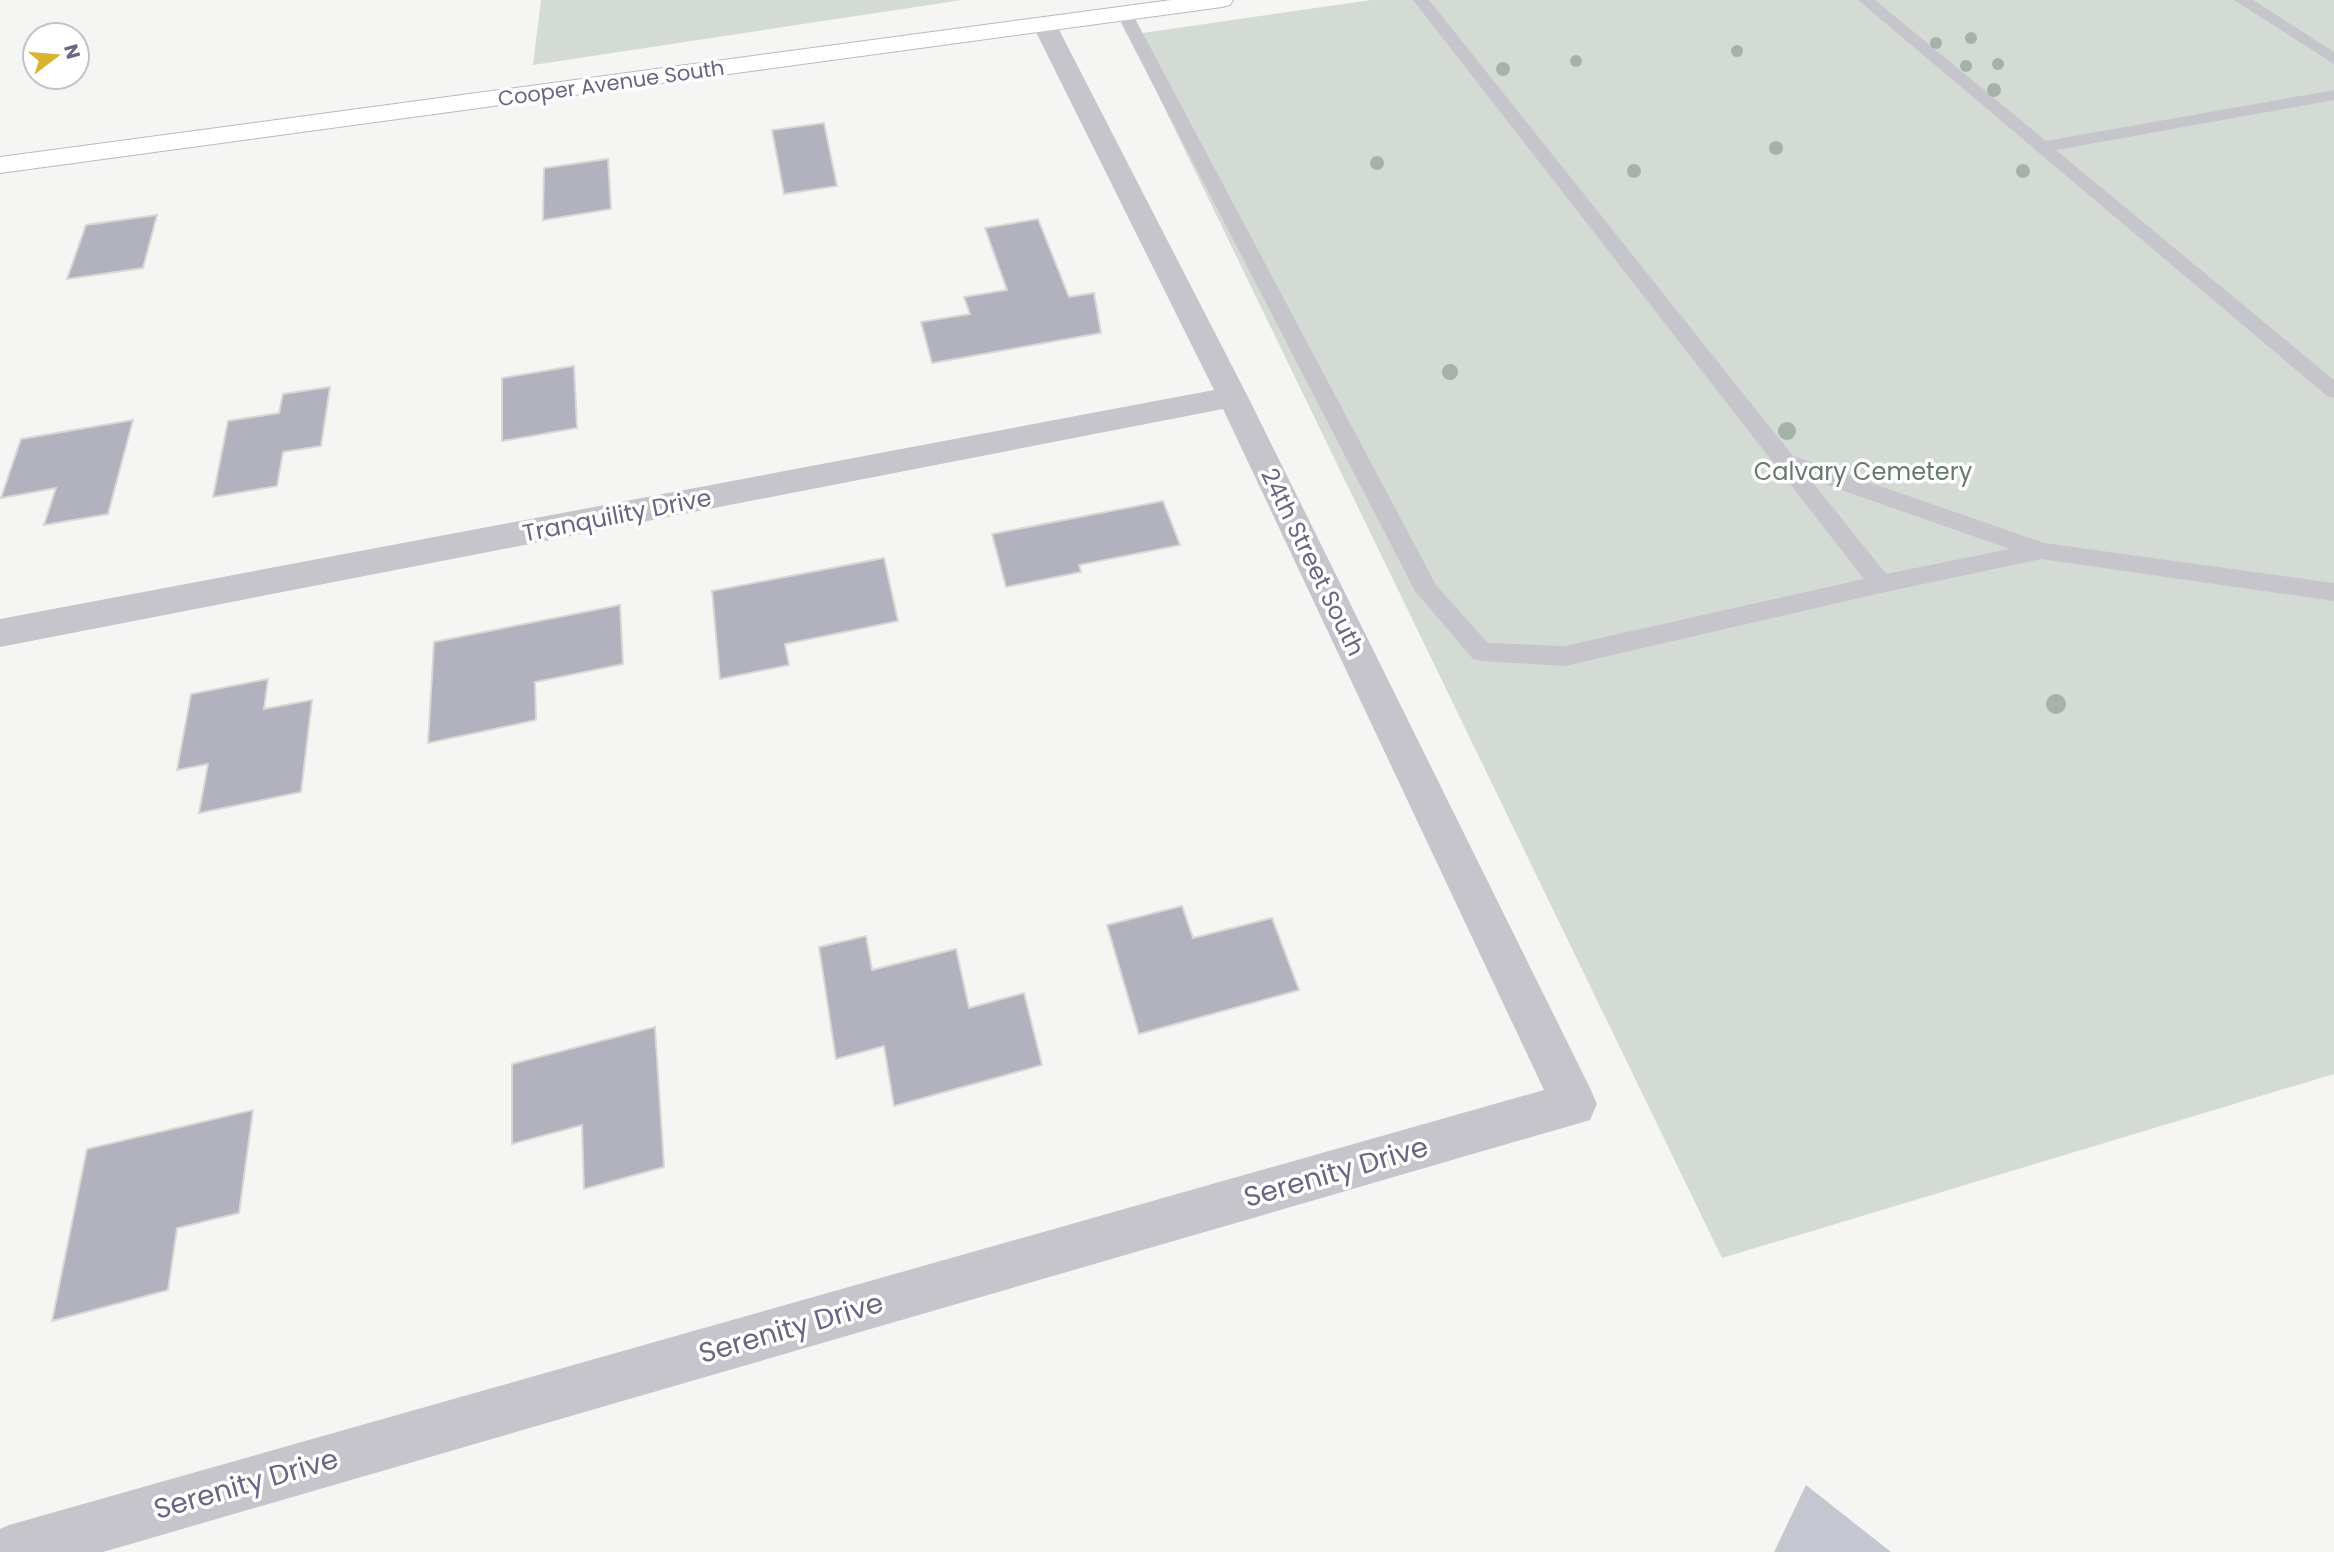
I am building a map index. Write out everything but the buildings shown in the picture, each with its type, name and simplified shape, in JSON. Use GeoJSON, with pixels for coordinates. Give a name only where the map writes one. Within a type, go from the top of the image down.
{"type":"FeatureCollection","features":[{"type":"Feature","properties":{"kind":"street","name":"Cooper Avenue South"},"geometry":{"type":"LineString","coordinates":[[0,165],[1222,0]]}},
{"type":"Feature","properties":{"kind":"street","name":"24th Street South"},"geometry":{"type":"LineString","coordinates":[[1044,24],[1233,397],[1574,1104]]}},
{"type":"Feature","properties":{"kind":"street","name":"Tranquility Drive"},"geometry":{"type":"LineString","coordinates":[[0,633],[1233,397]]}},
{"type":"Feature","properties":{"kind":"street","name":"Serenity Drive"},"geometry":{"type":"LineString","coordinates":[[9,1552],[1574,1104]]}},
{"type":"Feature","properties":{"kind":"lane"},"geometry":{"type":"LineString","coordinates":[[1420,0],[1881,584]]}},
{"type":"Feature","properties":{"kind":"lane"},"geometry":{"type":"LineString","coordinates":[[1866,0],[2334,391]]}},
{"type":"Feature","properties":{"kind":"lane"},"geometry":{"type":"LineString","coordinates":[[2242,0],[2334,59]]}},
{"type":"Feature","properties":{"kind":"lane"},"geometry":{"type":"LineString","coordinates":[[1124,13],[1427,591],[1482,652],[1565,656],[1881,584],[2041,551]]}},
{"type":"Feature","properties":{"kind":"lane"},"geometry":{"type":"LineString","coordinates":[[2041,147],[2334,95]]}},
{"type":"Feature","properties":{"kind":"lane"},"geometry":{"type":"LineString","coordinates":[[1783,461],[2041,551],[2334,592]]}},
{"type":"Feature","properties":{"kind":"green space"},"geometry":{"type":"Polygon","coordinates":[[[541,0],[962,0],[533,65],[541,0]]]}},
{"type":"Feature","properties":{"kind":"green space","name":"Calvary Cemetery"},"geometry":{"type":"Polygon","coordinates":[[[1371,0],[2334,0],[2334,1074],[1722,1258],[1129,35],[1371,0]]]}},
{"type":"Feature","properties":{"kind":"shaded area"},"geometry":{"type":"Polygon","coordinates":[[[1806,1485],[1891,1552],[1774,1552],[1806,1485]]]}}]}
